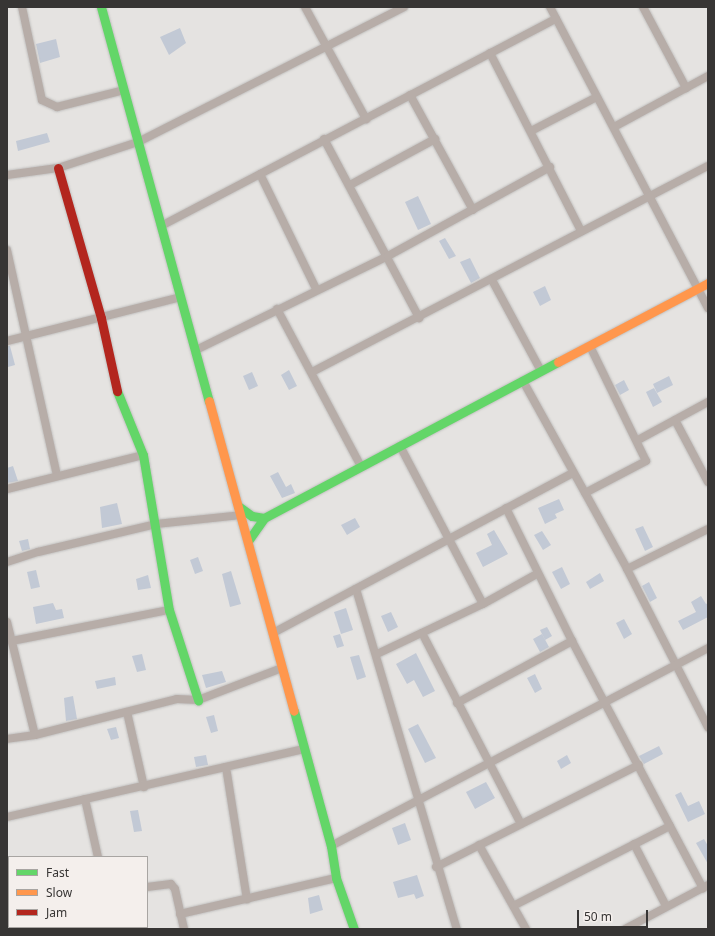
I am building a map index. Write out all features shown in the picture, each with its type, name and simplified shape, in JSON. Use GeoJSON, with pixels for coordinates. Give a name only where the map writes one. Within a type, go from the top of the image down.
{"type":"FeatureCollection","features":[{"type":"Feature","properties":{"kind":"street"},"geometry":{"type":"LineString","coordinates":[[22,7],[42,100],[57,107],[124,90]]}},
{"type":"Feature","properties":{"kind":"street"},"geometry":{"type":"LineString","coordinates":[[101,7],[331,846],[336,878],[354,929]]}},
{"type":"Feature","properties":{"kind":"street"},"geometry":{"type":"LineString","coordinates":[[305,7],[366,120]]}},
{"type":"Feature","properties":{"kind":"street"},"geometry":{"type":"LineString","coordinates":[[7,175],[58,168],[138,142],[404,7]]}},
{"type":"Feature","properties":{"kind":"street"},"geometry":{"type":"LineString","coordinates":[[550,7],[596,97],[614,127],[648,198],[708,308]]}},
{"type":"Feature","properties":{"kind":"street"},"geometry":{"type":"LineString","coordinates":[[643,7],[686,88]]}},
{"type":"Feature","properties":{"kind":"street"},"geometry":{"type":"LineString","coordinates":[[161,226],[324,139],[366,120],[410,95],[556,19]]}},
{"type":"Feature","properties":{"kind":"street"},"geometry":{"type":"LineString","coordinates":[[490,53],[550,167],[581,231]]}},
{"type":"Feature","properties":{"kind":"street"},"geometry":{"type":"LineString","coordinates":[[614,127],[708,76]]}},
{"type":"Feature","properties":{"kind":"street"},"geometry":{"type":"LineString","coordinates":[[410,95],[473,210]]}},
{"type":"Feature","properties":{"kind":"street"},"geometry":{"type":"LineString","coordinates":[[531,131],[596,97]]}},
{"type":"Feature","properties":{"kind":"street"},"geometry":{"type":"LineString","coordinates":[[324,139],[388,256],[419,318]]}},
{"type":"Feature","properties":{"kind":"street"},"geometry":{"type":"LineString","coordinates":[[350,185],[435,139]]}},
{"type":"Feature","properties":{"kind":"street"},"geometry":{"type":"LineString","coordinates":[[312,372],[419,318],[581,231],[708,166]]}},
{"type":"Feature","properties":{"kind":"street"},"geometry":{"type":"LineString","coordinates":[[196,350],[277,308],[388,256],[550,167]]}},
{"type":"Feature","properties":{"kind":"street"},"geometry":{"type":"LineString","coordinates":[[58,168],[101,318],[116,387],[143,455],[156,524],[169,610],[198,700]]}},
{"type":"Feature","properties":{"kind":"street"},"geometry":{"type":"LineString","coordinates":[[260,174],[316,289]]}},
{"type":"Feature","properties":{"kind":"street"},"geometry":{"type":"LineString","coordinates":[[7,250],[57,476]]}},
{"type":"Feature","properties":{"kind":"street"},"geometry":{"type":"LineString","coordinates":[[492,280],[541,372]]}},
{"type":"Feature","properties":{"kind":"street"},"geometry":{"type":"LineString","coordinates":[[248,541],[264,518],[708,283]]}},
{"type":"Feature","properties":{"kind":"street"},"geometry":{"type":"LineString","coordinates":[[7,341],[181,298]]}},
{"type":"Feature","properties":{"kind":"street"},"geometry":{"type":"LineString","coordinates":[[277,308],[361,466]]}},
{"type":"Feature","properties":{"kind":"street"},"geometry":{"type":"LineString","coordinates":[[584,494],[646,461],[638,440],[590,346]]}},
{"type":"Feature","properties":{"kind":"street"},"geometry":{"type":"LineString","coordinates":[[523,381],[584,494],[627,569],[708,727]]}},
{"type":"Feature","properties":{"kind":"street"},"geometry":{"type":"LineString","coordinates":[[638,440],[708,402]]}},
{"type":"Feature","properties":{"kind":"street"},"geometry":{"type":"LineString","coordinates":[[675,420],[708,482]]}},
{"type":"Feature","properties":{"kind":"street"},"geometry":{"type":"LineString","coordinates":[[400,446],[483,604]]}},
{"type":"Feature","properties":{"kind":"street"},"geometry":{"type":"LineString","coordinates":[[7,489],[143,455]]}},
{"type":"Feature","properties":{"kind":"street"},"geometry":{"type":"LineString","coordinates":[[273,633],[573,473]]}},
{"type":"Feature","properties":{"kind":"street"},"geometry":{"type":"LineString","coordinates":[[506,508],[536,574],[639,765],[670,826],[705,886],[625,929]]}},
{"type":"Feature","properties":{"kind":"street"},"geometry":{"type":"LineString","coordinates":[[7,562],[38,552],[156,524],[239,510],[252,516],[264,518]]}},
{"type":"Feature","properties":{"kind":"street"},"geometry":{"type":"LineString","coordinates":[[627,569],[708,528]]}},
{"type":"Feature","properties":{"kind":"street"},"geometry":{"type":"LineString","coordinates":[[377,654],[483,604],[536,574]]}},
{"type":"Feature","properties":{"kind":"street"},"geometry":{"type":"LineString","coordinates":[[356,589],[377,654],[436,867],[456,929]]}},
{"type":"Feature","properties":{"kind":"street"},"geometry":{"type":"LineString","coordinates":[[12,641],[169,610]]}},
{"type":"Feature","properties":{"kind":"street"},"geometry":{"type":"LineString","coordinates":[[7,622],[35,735]]}},
{"type":"Feature","properties":{"kind":"street"},"geometry":{"type":"LineString","coordinates":[[422,633],[521,824]]}},
{"type":"Feature","properties":{"kind":"street"},"geometry":{"type":"LineString","coordinates":[[457,703],[572,642]]}},
{"type":"Feature","properties":{"kind":"street"},"geometry":{"type":"LineString","coordinates":[[331,846],[418,802],[489,762],[708,648]]}},
{"type":"Feature","properties":{"kind":"street"},"geometry":{"type":"LineString","coordinates":[[7,739],[35,735],[177,699],[198,700],[282,668]]}},
{"type":"Feature","properties":{"kind":"street"},"geometry":{"type":"LineString","coordinates":[[127,712],[144,786]]}},
{"type":"Feature","properties":{"kind":"street"},"geometry":{"type":"LineString","coordinates":[[7,818],[304,749]]}},
{"type":"Feature","properties":{"kind":"street"},"geometry":{"type":"LineString","coordinates":[[436,867],[639,765]]}},
{"type":"Feature","properties":{"kind":"street"},"geometry":{"type":"LineString","coordinates":[[226,767],[247,899]]}},
{"type":"Feature","properties":{"kind":"street"},"geometry":{"type":"LineString","coordinates":[[85,800],[98,856]]}},
{"type":"Feature","properties":{"kind":"street"},"geometry":{"type":"LineString","coordinates":[[514,905],[670,826]]}},
{"type":"Feature","properties":{"kind":"street"},"geometry":{"type":"LineString","coordinates":[[634,844],[666,906]]}},
{"type":"Feature","properties":{"kind":"street"},"geometry":{"type":"LineString","coordinates":[[479,845],[514,905],[526,929]]}},
{"type":"Feature","properties":{"kind":"street"},"geometry":{"type":"LineString","coordinates":[[180,914],[336,878]]}},
{"type":"Feature","properties":{"kind":"street"},"geometry":{"type":"LineString","coordinates":[[148,888],[171,884],[175,889],[184,929]]}},
{"type":"Feature","properties":{"kind":"building"},"geometry":{"type":"Polygon","coordinates":[[[180,28],[186,43],[169,55],[160,37],[180,28]]]}},
{"type":"Feature","properties":{"kind":"building"},"geometry":{"type":"Polygon","coordinates":[[[56,39],[60,57],[40,63],[36,44],[56,39]]]}},
{"type":"Feature","properties":{"kind":"building"},"geometry":{"type":"Polygon","coordinates":[[[47,133],[50,142],[18,151],[16,141],[47,133]]]}},
{"type":"Feature","properties":{"kind":"building"},"geometry":{"type":"Polygon","coordinates":[[[418,196],[431,224],[418,230],[405,202],[418,196]]]}},
{"type":"Feature","properties":{"kind":"building"},"geometry":{"type":"Polygon","coordinates":[[[445,238],[456,256],[449,259],[439,241],[445,238]]]}},
{"type":"Feature","properties":{"kind":"building"},"geometry":{"type":"Polygon","coordinates":[[[470,258],[480,278],[471,283],[460,262],[470,258]]]}},
{"type":"Feature","properties":{"kind":"building"},"geometry":{"type":"Polygon","coordinates":[[[545,286],[551,300],[540,306],[533,292],[545,286]]]}},
{"type":"Feature","properties":{"kind":"building"},"geometry":{"type":"Polygon","coordinates":[[[7,346],[10,346],[15,365],[8,367],[7,346]]]}},
{"type":"Feature","properties":{"kind":"building"},"geometry":{"type":"Polygon","coordinates":[[[289,370],[297,386],[289,390],[281,375],[289,370]]]}},
{"type":"Feature","properties":{"kind":"building"},"geometry":{"type":"Polygon","coordinates":[[[252,372],[258,386],[249,390],[243,376],[252,372]]]}},
{"type":"Feature","properties":{"kind":"building"},"geometry":{"type":"Polygon","coordinates":[[[669,376],[673,385],[657,393],[653,384],[669,376]]]}},
{"type":"Feature","properties":{"kind":"building"},"geometry":{"type":"Polygon","coordinates":[[[624,380],[629,390],[620,395],[615,385],[624,380]]]}},
{"type":"Feature","properties":{"kind":"building"},"geometry":{"type":"Polygon","coordinates":[[[654,388],[662,402],[653,407],[646,392],[654,388]]]}},
{"type":"Feature","properties":{"kind":"building"},"geometry":{"type":"Polygon","coordinates":[[[13,466],[18,481],[7,483],[7,468],[13,466]]]}},
{"type":"Feature","properties":{"kind":"building"},"geometry":{"type":"Polygon","coordinates":[[[278,472],[286,487],[291,484],[295,493],[282,498],[270,476],[278,472]]]}},
{"type":"Feature","properties":{"kind":"building"},"geometry":{"type":"Polygon","coordinates":[[[559,499],[564,510],[555,514],[557,518],[545,524],[538,508],[559,499]]]}},
{"type":"Feature","properties":{"kind":"building"},"geometry":{"type":"Polygon","coordinates":[[[117,503],[122,524],[102,528],[100,507],[117,503]]]}},
{"type":"Feature","properties":{"kind":"building"},"geometry":{"type":"Polygon","coordinates":[[[355,518],[360,527],[347,535],[341,525],[355,518]]]}},
{"type":"Feature","properties":{"kind":"building"},"geometry":{"type":"Polygon","coordinates":[[[643,526],[653,547],[645,551],[635,529],[643,526]]]}},
{"type":"Feature","properties":{"kind":"building"},"geometry":{"type":"Polygon","coordinates":[[[494,530],[508,554],[483,567],[476,553],[492,545],[487,534],[494,530]]]}},
{"type":"Feature","properties":{"kind":"building"},"geometry":{"type":"Polygon","coordinates":[[[542,531],[551,545],[543,550],[534,535],[542,531]]]}},
{"type":"Feature","properties":{"kind":"building"},"geometry":{"type":"Polygon","coordinates":[[[28,539],[30,549],[22,551],[19,541],[28,539]]]}},
{"type":"Feature","properties":{"kind":"building"},"geometry":{"type":"Polygon","coordinates":[[[198,557],[203,571],[195,574],[190,560],[198,557]]]}},
{"type":"Feature","properties":{"kind":"building"},"geometry":{"type":"Polygon","coordinates":[[[562,567],[570,584],[561,589],[552,572],[562,567]]]}},
{"type":"Feature","properties":{"kind":"building"},"geometry":{"type":"Polygon","coordinates":[[[36,570],[40,587],[31,589],[27,572],[36,570]]]}},
{"type":"Feature","properties":{"kind":"building"},"geometry":{"type":"Polygon","coordinates":[[[231,571],[241,604],[230,607],[222,574],[231,571]]]}},
{"type":"Feature","properties":{"kind":"building"},"geometry":{"type":"Polygon","coordinates":[[[600,573],[604,581],[590,589],[586,582],[600,573]]]}},
{"type":"Feature","properties":{"kind":"building"},"geometry":{"type":"Polygon","coordinates":[[[148,575],[151,588],[138,590],[136,579],[148,575]]]}},
{"type":"Feature","properties":{"kind":"building"},"geometry":{"type":"Polygon","coordinates":[[[649,582],[657,598],[650,602],[642,586],[649,582]]]}},
{"type":"Feature","properties":{"kind":"building"},"geometry":{"type":"Polygon","coordinates":[[[701,596],[706,604],[708,603],[708,617],[683,630],[678,621],[696,612],[691,602],[701,596]]]}},
{"type":"Feature","properties":{"kind":"building"},"geometry":{"type":"Polygon","coordinates":[[[53,603],[56,610],[62,609],[64,618],[36,624],[33,607],[53,603]]]}},
{"type":"Feature","properties":{"kind":"building"},"geometry":{"type":"Polygon","coordinates":[[[346,608],[353,630],[341,634],[334,612],[346,608]]]}},
{"type":"Feature","properties":{"kind":"building"},"geometry":{"type":"Polygon","coordinates":[[[391,612],[398,627],[388,632],[381,616],[391,612]]]}},
{"type":"Feature","properties":{"kind":"building"},"geometry":{"type":"Polygon","coordinates":[[[624,619],[632,634],[624,639],[616,623],[624,619]]]}},
{"type":"Feature","properties":{"kind":"building"},"geometry":{"type":"Polygon","coordinates":[[[547,627],[552,636],[545,640],[540,630],[547,627]]]}},
{"type":"Feature","properties":{"kind":"building"},"geometry":{"type":"Polygon","coordinates":[[[340,634],[344,646],[337,648],[333,636],[340,634]]]}},
{"type":"Feature","properties":{"kind":"building"},"geometry":{"type":"Polygon","coordinates":[[[542,634],[549,647],[540,652],[533,639],[542,634]]]}},
{"type":"Feature","properties":{"kind":"building"},"geometry":{"type":"Polygon","coordinates":[[[416,653],[435,691],[423,697],[414,680],[407,684],[396,664],[416,653]]]}},
{"type":"Feature","properties":{"kind":"building"},"geometry":{"type":"Polygon","coordinates":[[[142,654],[146,670],[137,672],[132,656],[142,654]]]}},
{"type":"Feature","properties":{"kind":"building"},"geometry":{"type":"Polygon","coordinates":[[[359,655],[366,677],[357,680],[350,657],[359,655]]]}},
{"type":"Feature","properties":{"kind":"building"},"geometry":{"type":"Polygon","coordinates":[[[222,671],[226,682],[206,688],[202,675],[222,671]]]}},
{"type":"Feature","properties":{"kind":"building"},"geometry":{"type":"Polygon","coordinates":[[[535,674],[542,689],[535,693],[527,678],[535,674]]]}},
{"type":"Feature","properties":{"kind":"building"},"geometry":{"type":"Polygon","coordinates":[[[115,677],[116,685],[97,689],[95,681],[115,677]]]}},
{"type":"Feature","properties":{"kind":"building"},"geometry":{"type":"Polygon","coordinates":[[[73,696],[77,719],[66,721],[64,698],[73,696]]]}},
{"type":"Feature","properties":{"kind":"building"},"geometry":{"type":"Polygon","coordinates":[[[214,715],[218,731],[211,733],[206,717],[214,715]]]}},
{"type":"Feature","properties":{"kind":"building"},"geometry":{"type":"Polygon","coordinates":[[[418,724],[436,758],[425,763],[408,729],[418,724]]]}},
{"type":"Feature","properties":{"kind":"building"},"geometry":{"type":"Polygon","coordinates":[[[116,727],[119,738],[111,740],[107,729],[116,727]]]}},
{"type":"Feature","properties":{"kind":"building"},"geometry":{"type":"Polygon","coordinates":[[[659,746],[663,754],[644,764],[639,756],[659,746]]]}},
{"type":"Feature","properties":{"kind":"building"},"geometry":{"type":"Polygon","coordinates":[[[206,755],[208,765],[196,767],[194,757],[206,755]]]}},
{"type":"Feature","properties":{"kind":"building"},"geometry":{"type":"Polygon","coordinates":[[[567,755],[571,763],[561,769],[557,761],[567,755]]]}},
{"type":"Feature","properties":{"kind":"building"},"geometry":{"type":"Polygon","coordinates":[[[486,782],[495,798],[475,809],[466,792],[486,782]]]}},
{"type":"Feature","properties":{"kind":"building"},"geometry":{"type":"Polygon","coordinates":[[[681,792],[688,806],[699,801],[705,814],[688,822],[675,795],[681,792]]]}},
{"type":"Feature","properties":{"kind":"building"},"geometry":{"type":"Polygon","coordinates":[[[138,810],[142,831],[134,832],[130,811],[138,810]]]}},
{"type":"Feature","properties":{"kind":"building"},"geometry":{"type":"Polygon","coordinates":[[[405,823],[411,840],[398,845],[392,828],[405,823]]]}},
{"type":"Feature","properties":{"kind":"building"},"geometry":{"type":"Polygon","coordinates":[[[704,839],[708,846],[708,864],[696,843],[704,839]]]}},
{"type":"Feature","properties":{"kind":"building"},"geometry":{"type":"Polygon","coordinates":[[[417,875],[424,896],[416,899],[414,894],[398,898],[393,882],[417,875]]]}},
{"type":"Feature","properties":{"kind":"building"},"geometry":{"type":"Polygon","coordinates":[[[319,895],[323,910],[310,914],[308,898],[319,895]]]}},
{"type":"Feature","properties":{"kind":"traffic: fast"},"geometry":{"type":"LineString","coordinates":[[101,7],[209,401]]}},
{"type":"Feature","properties":{"kind":"traffic: fast"},"geometry":{"type":"LineString","coordinates":[[248,541],[264,518],[558,362]]}},
{"type":"Feature","properties":{"kind":"traffic: fast"},"geometry":{"type":"LineString","coordinates":[[117,391],[143,455],[169,610],[198,700]]}},
{"type":"Feature","properties":{"kind":"traffic: fast"},"geometry":{"type":"LineString","coordinates":[[238,506],[252,516],[264,518]]}},
{"type":"Feature","properties":{"kind":"traffic: fast"},"geometry":{"type":"LineString","coordinates":[[294,711],[331,846],[336,878],[354,929]]}},
{"type":"Feature","properties":{"kind":"traffic: slow"},"geometry":{"type":"LineString","coordinates":[[558,362],[708,283]]}},
{"type":"Feature","properties":{"kind":"traffic: slow"},"geometry":{"type":"LineString","coordinates":[[209,401],[294,711]]}},
{"type":"Feature","properties":{"kind":"traffic: jam"},"geometry":{"type":"LineString","coordinates":[[58,168],[101,318],[117,391]]}}]}
